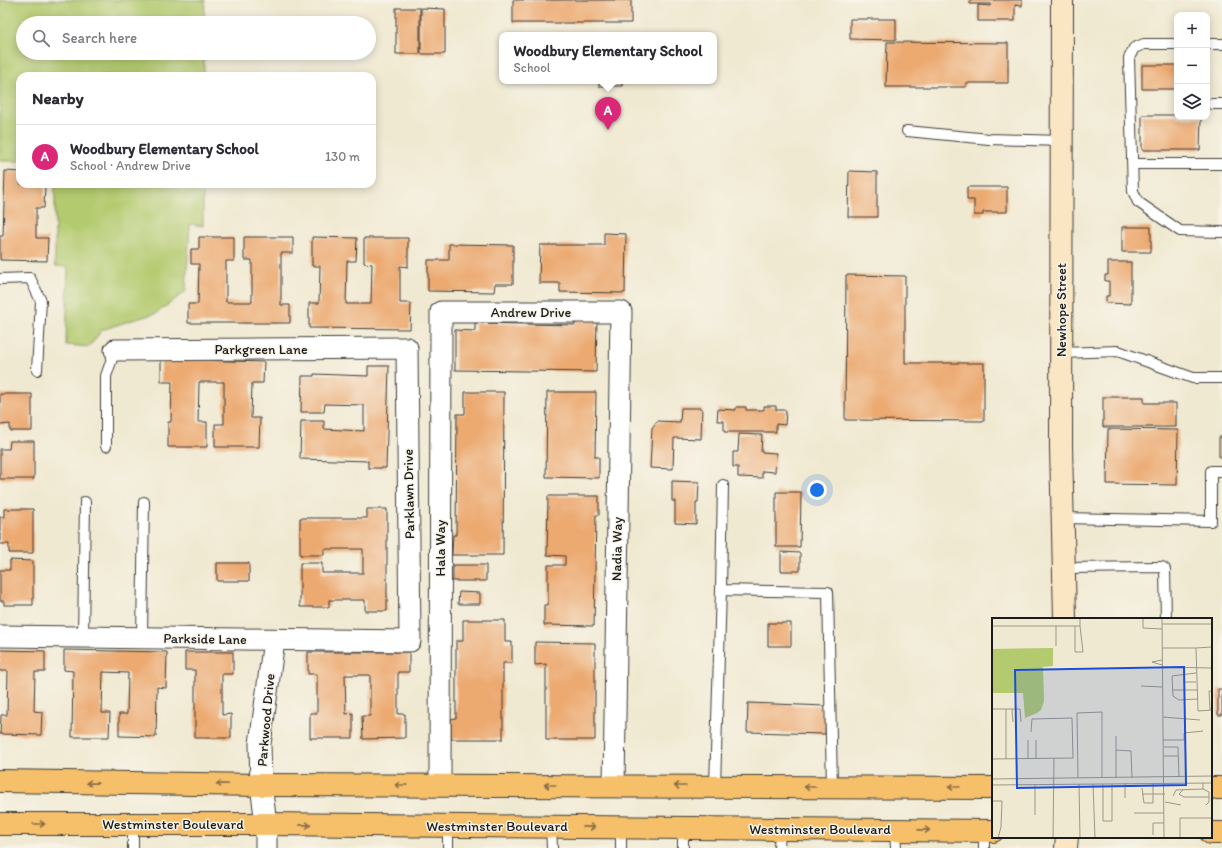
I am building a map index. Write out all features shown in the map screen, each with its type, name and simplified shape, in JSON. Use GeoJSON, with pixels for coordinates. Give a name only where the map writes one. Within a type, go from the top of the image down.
{"type":"FeatureCollection","features":[{"type":"Feature","properties":{"kind":"main road"},"geometry":{"type":"LineString","coordinates":[[0,781],[261,785],[992,788]]}},
{"type":"Feature","properties":{"kind":"main road","name":"Westminster Boulevard"},"geometry":{"type":"LineString","coordinates":[[0,824],[266,824],[551,827],[621,838],[895,839],[987,837]]}},
{"type":"Feature","properties":{"kind":"street","name":"Newhope Street"},"geometry":{"type":"LineString","coordinates":[[1062,0],[1061,446],[1065,618]]}},
{"type":"Feature","properties":{"kind":"street","name":"Andrew Drive"},"geometry":{"type":"LineString","coordinates":[[441,312],[621,312]]}},
{"type":"Feature","properties":{"kind":"street","name":"Hala Way"},"geometry":{"type":"LineString","coordinates":[[440,785],[441,312]]}},
{"type":"Feature","properties":{"kind":"street","name":"Nadia Way"},"geometry":{"type":"LineString","coordinates":[[614,786],[621,312]]}},
{"type":"Feature","properties":{"kind":"street","name":"Parkgreen Lane"},"geometry":{"type":"LineString","coordinates":[[115,350],[407,348]]}},
{"type":"Feature","properties":{"kind":"street","name":"Parklawn Drive"},"geometry":{"type":"LineString","coordinates":[[407,348],[410,641]]}},
{"type":"Feature","properties":{"kind":"street","name":"Parkside Lane"},"geometry":{"type":"LineString","coordinates":[[0,636],[410,641]]}},
{"type":"Feature","properties":{"kind":"street","name":"Parkwood Drive"},"geometry":{"type":"LineString","coordinates":[[266,848],[266,824],[261,785],[260,744],[274,640]]}},
{"type":"Feature","properties":{"kind":"street"},"geometry":{"type":"LineString","coordinates":[[1066,848],[1067,838]]}},
{"type":"Feature","properties":{"kind":"lane"},"geometry":{"type":"LineString","coordinates":[[1174,44],[1144,44],[1134,48],[1129,58],[1133,191],[1138,202],[1180,232],[1222,232]]}},
{"type":"Feature","properties":{"kind":"lane"},"geometry":{"type":"LineString","coordinates":[[1210,44],[1222,44]]}},
{"type":"Feature","properties":{"kind":"lane"},"geometry":{"type":"LineString","coordinates":[[907,131],[989,139],[1062,141]]}},
{"type":"Feature","properties":{"kind":"lane"},"geometry":{"type":"LineString","coordinates":[[1133,164],[1222,164]]}},
{"type":"Feature","properties":{"kind":"lane"},"geometry":{"type":"LineString","coordinates":[[0,279],[30,278],[41,301],[37,370]]}},
{"type":"Feature","properties":{"kind":"lane"},"geometry":{"type":"LineString","coordinates":[[106,446],[106,376],[115,350]]}},
{"type":"Feature","properties":{"kind":"lane"},"geometry":{"type":"LineString","coordinates":[[1061,353],[1118,351],[1193,378],[1222,378]]}},
{"type":"Feature","properties":{"kind":"lane"},"geometry":{"type":"LineString","coordinates":[[1062,518],[1210,521],[1211,471],[1222,470]]}},
{"type":"Feature","properties":{"kind":"lane"},"geometry":{"type":"LineString","coordinates":[[715,786],[723,485]]}},
{"type":"Feature","properties":{"kind":"lane"},"geometry":{"type":"LineString","coordinates":[[83,638],[85,502]]}},
{"type":"Feature","properties":{"kind":"lane"},"geometry":{"type":"LineString","coordinates":[[142,638],[144,502]]}},
{"type":"Feature","properties":{"kind":"lane"},"geometry":{"type":"LineString","coordinates":[[1063,568],[1162,567],[1165,569],[1166,618]]}},
{"type":"Feature","properties":{"kind":"lane"},"geometry":{"type":"LineString","coordinates":[[721,590],[828,592],[832,787]]}},
{"type":"Feature","properties":{"kind":"lane"},"geometry":{"type":"LineString","coordinates":[[133,848],[134,824]]}},
{"type":"Feature","properties":{"kind":"lane"},"geometry":{"type":"LineString","coordinates":[[448,826],[448,848]]}},
{"type":"Feature","properties":{"kind":"lane"},"geometry":{"type":"LineString","coordinates":[[551,827],[552,848]]}},
{"type":"Feature","properties":{"kind":"green space"},"geometry":{"type":"Polygon","coordinates":[[[0,0],[205,0],[204,16],[16,16],[16,60],[204,60],[204,72],[16,72],[16,161],[0,161],[0,0]]]}},
{"type":"Feature","properties":{"kind":"green space"},"geometry":{"type":"Polygon","coordinates":[[[55,188],[203,188],[203,226],[190,224],[186,291],[157,313],[102,330],[89,347],[66,345],[68,267],[55,266],[55,188]]]}},
{"type":"Feature","properties":{"kind":"building"},"geometry":{"type":"Polygon","coordinates":[[[513,0],[631,0],[631,23],[513,23],[513,0]]]}},
{"type":"Feature","properties":{"kind":"building"},"geometry":{"type":"Polygon","coordinates":[[[970,0],[1022,0],[1022,6],[1015,5],[1015,21],[978,21],[978,5],[990,6],[991,4],[970,4],[970,0]]]}},
{"type":"Feature","properties":{"kind":"building"},"geometry":{"type":"Polygon","coordinates":[[[396,8],[420,8],[420,54],[396,54],[396,8]]]}},
{"type":"Feature","properties":{"kind":"building"},"geometry":{"type":"Polygon","coordinates":[[[421,8],[445,9],[445,54],[421,54],[421,8]]]}},
{"type":"Feature","properties":{"kind":"building"},"geometry":{"type":"Polygon","coordinates":[[[850,19],[896,19],[896,40],[850,39],[850,19]]]}},
{"type":"Feature","properties":{"kind":"building"},"geometry":{"type":"Polygon","coordinates":[[[887,42],[1008,43],[1008,83],[966,83],[966,87],[886,87],[887,42]]]}},
{"type":"Feature","properties":{"kind":"building"},"geometry":{"type":"Polygon","coordinates":[[[1142,65],[1174,65],[1174,89],[1142,89],[1142,65]]]}},
{"type":"Feature","properties":{"kind":"building"},"geometry":{"type":"Polygon","coordinates":[[[599,84],[622,84],[622,86],[599,86],[599,84]]]}},
{"type":"Feature","properties":{"kind":"building"},"geometry":{"type":"Polygon","coordinates":[[[1142,115],[1174,115],[1174,120],[1201,120],[1200,150],[1142,150],[1142,115]]]}},
{"type":"Feature","properties":{"kind":"building"},"geometry":{"type":"Polygon","coordinates":[[[5,171],[16,172],[16,188],[45,188],[44,208],[36,208],[36,238],[48,238],[47,261],[0,260],[0,236],[3,236],[5,171]]]}},
{"type":"Feature","properties":{"kind":"building"},"geometry":{"type":"Polygon","coordinates":[[[849,171],[877,172],[877,217],[848,217],[849,171]]]}},
{"type":"Feature","properties":{"kind":"building"},"geometry":{"type":"Polygon","coordinates":[[[967,187],[1007,187],[1007,212],[983,212],[983,215],[974,215],[974,200],[967,200],[967,187]]]}},
{"type":"Feature","properties":{"kind":"building"},"geometry":{"type":"Polygon","coordinates":[[[1122,227],[1151,227],[1151,252],[1122,252],[1122,227]]]}},
{"type":"Feature","properties":{"kind":"building"},"geometry":{"type":"Polygon","coordinates":[[[604,233],[626,234],[625,293],[560,292],[560,283],[539,283],[540,245],[604,245],[604,233]]]}},
{"type":"Feature","properties":{"kind":"building"},"geometry":{"type":"Polygon","coordinates":[[[199,237],[234,237],[234,261],[226,261],[226,302],[252,302],[252,260],[244,260],[244,237],[293,237],[293,253],[281,253],[281,305],[290,305],[290,323],[188,323],[188,304],[198,304],[199,264],[191,264],[191,249],[199,249],[199,237]]]}},
{"type":"Feature","properties":{"kind":"building"},"geometry":{"type":"Polygon","coordinates":[[[312,237],[357,238],[356,261],[347,261],[346,304],[371,304],[372,264],[364,263],[364,238],[408,238],[408,267],[400,266],[400,303],[411,303],[410,329],[309,328],[309,303],[319,303],[320,266],[312,266],[312,237]]]}},
{"type":"Feature","properties":{"kind":"building"},"geometry":{"type":"Polygon","coordinates":[[[449,244],[513,245],[513,284],[495,284],[494,292],[428,291],[428,260],[449,260],[449,244]]]}},
{"type":"Feature","properties":{"kind":"building"},"geometry":{"type":"Polygon","coordinates":[[[1108,262],[1131,262],[1131,304],[1106,303],[1106,296],[1109,296],[1109,281],[1105,281],[1105,275],[1108,275],[1108,262]]]}},
{"type":"Feature","properties":{"kind":"building"},"geometry":{"type":"Polygon","coordinates":[[[846,275],[905,276],[905,363],[984,363],[984,421],[845,420],[846,275]]]}},
{"type":"Feature","properties":{"kind":"building"},"geometry":{"type":"Polygon","coordinates":[[[575,320],[597,320],[596,372],[455,370],[455,330],[475,331],[475,323],[575,325],[575,320]]]}},
{"type":"Feature","properties":{"kind":"building"},"geometry":{"type":"Polygon","coordinates":[[[161,359],[264,362],[263,383],[252,383],[251,418],[260,418],[259,447],[215,447],[215,424],[224,424],[224,382],[199,382],[198,422],[207,422],[207,447],[168,447],[168,422],[171,422],[172,382],[161,382],[161,359]]]}},
{"type":"Feature","properties":{"kind":"building"},"geometry":{"type":"Polygon","coordinates":[[[368,366],[389,366],[386,468],[368,468],[368,461],[300,459],[301,421],[324,421],[324,429],[364,431],[364,405],[325,404],[324,412],[301,412],[302,376],[314,376],[314,374],[368,376],[368,366]]]}},
{"type":"Feature","properties":{"kind":"building"},"geometry":{"type":"Polygon","coordinates":[[[465,392],[504,392],[503,555],[452,555],[453,535],[456,535],[457,414],[465,414],[465,392]]]}},
{"type":"Feature","properties":{"kind":"building"},"geometry":{"type":"Polygon","coordinates":[[[547,392],[596,392],[595,457],[599,457],[599,478],[546,477],[547,392]]]}},
{"type":"Feature","properties":{"kind":"building"},"geometry":{"type":"Polygon","coordinates":[[[0,394],[32,394],[32,431],[10,431],[10,424],[0,425],[0,394]]]}},
{"type":"Feature","properties":{"kind":"building"},"geometry":{"type":"Polygon","coordinates":[[[1103,397],[1144,397],[1144,403],[1176,403],[1176,427],[1103,427],[1103,397]]]}},
{"type":"Feature","properties":{"kind":"building"},"geometry":{"type":"Polygon","coordinates":[[[764,406],[776,406],[776,410],[786,410],[785,425],[776,424],[776,432],[724,432],[724,421],[717,421],[718,409],[736,410],[736,407],[746,407],[746,410],[764,410],[764,406]]]}},
{"type":"Feature","properties":{"kind":"building"},"geometry":{"type":"Polygon","coordinates":[[[681,408],[702,408],[701,439],[674,438],[673,469],[650,468],[652,428],[657,421],[680,422],[681,408]]]}},
{"type":"Feature","properties":{"kind":"building"},"geometry":{"type":"Polygon","coordinates":[[[1108,429],[1178,430],[1177,485],[1107,484],[1108,429]]]}},
{"type":"Feature","properties":{"kind":"building"},"geometry":{"type":"Polygon","coordinates":[[[739,434],[762,435],[761,452],[776,453],[775,472],[762,471],[762,478],[738,477],[738,467],[733,467],[733,452],[738,452],[739,434]]]}},
{"type":"Feature","properties":{"kind":"building"},"geometry":{"type":"Polygon","coordinates":[[[1219,437],[1222,437],[1222,457],[1219,457],[1219,437]]]}},
{"type":"Feature","properties":{"kind":"building"},"geometry":{"type":"Polygon","coordinates":[[[10,441],[34,441],[34,479],[0,479],[0,449],[9,449],[10,441]]]}},
{"type":"Feature","properties":{"kind":"building"},"geometry":{"type":"Polygon","coordinates":[[[672,481],[699,482],[698,502],[696,502],[696,524],[675,523],[675,501],[672,501],[672,481]]]}},
{"type":"Feature","properties":{"kind":"building"},"geometry":{"type":"Polygon","coordinates":[[[776,492],[801,492],[800,547],[776,547],[776,492]]]}},
{"type":"Feature","properties":{"kind":"building"},"geometry":{"type":"Polygon","coordinates":[[[548,496],[599,496],[599,515],[596,515],[594,626],[544,625],[544,605],[548,605],[548,565],[565,565],[565,556],[547,555],[548,496]]]}},
{"type":"Feature","properties":{"kind":"building"},"geometry":{"type":"Polygon","coordinates":[[[4,509],[33,509],[33,553],[9,553],[9,544],[0,544],[0,517],[4,517],[4,509]]]}},
{"type":"Feature","properties":{"kind":"building"},"geometry":{"type":"Polygon","coordinates":[[[367,509],[387,509],[387,611],[365,611],[365,600],[329,600],[329,607],[300,607],[300,563],[322,563],[322,573],[363,573],[363,549],[324,549],[324,555],[300,555],[300,518],[367,518],[367,509]]]}},
{"type":"Feature","properties":{"kind":"building"},"geometry":{"type":"Polygon","coordinates":[[[781,552],[800,553],[800,571],[781,571],[781,552]]]}},
{"type":"Feature","properties":{"kind":"building"},"geometry":{"type":"Polygon","coordinates":[[[10,560],[33,561],[33,605],[4,605],[4,601],[0,601],[0,570],[10,570],[10,560]]]}},
{"type":"Feature","properties":{"kind":"building"},"geometry":{"type":"Polygon","coordinates":[[[217,563],[249,563],[249,581],[217,581],[217,563]]]}},
{"type":"Feature","properties":{"kind":"building"},"geometry":{"type":"Polygon","coordinates":[[[453,565],[486,565],[486,581],[453,581],[453,565]]]}},
{"type":"Feature","properties":{"kind":"building"},"geometry":{"type":"Polygon","coordinates":[[[459,592],[480,593],[480,604],[458,604],[459,592]]]}},
{"type":"Feature","properties":{"kind":"building"},"geometry":{"type":"Polygon","coordinates":[[[463,620],[505,620],[505,642],[512,642],[512,663],[503,663],[503,739],[451,739],[451,719],[456,718],[456,641],[463,641],[463,620]]]}},
{"type":"Feature","properties":{"kind":"building"},"geometry":{"type":"Polygon","coordinates":[[[768,623],[791,623],[791,646],[768,646],[768,623]]]}},
{"type":"Feature","properties":{"kind":"building"},"geometry":{"type":"Polygon","coordinates":[[[535,642],[595,643],[595,740],[546,740],[546,664],[535,665],[535,642]]]}},
{"type":"Feature","properties":{"kind":"building"},"geometry":{"type":"Polygon","coordinates":[[[0,650],[45,651],[45,672],[35,672],[34,711],[42,712],[41,735],[0,734],[1,715],[7,715],[8,671],[0,671],[0,650]]]}},
{"type":"Feature","properties":{"kind":"building"},"geometry":{"type":"Polygon","coordinates":[[[64,650],[167,652],[166,688],[157,687],[156,737],[119,736],[119,714],[127,714],[128,673],[103,672],[102,713],[110,713],[109,737],[72,737],[73,671],[64,670],[64,650]]]}},
{"type":"Feature","properties":{"kind":"building"},"geometry":{"type":"Polygon","coordinates":[[[185,652],[233,652],[233,674],[222,674],[222,715],[231,714],[231,738],[195,738],[195,670],[185,670],[185,652]]]}},
{"type":"Feature","properties":{"kind":"building"},"geometry":{"type":"Polygon","coordinates":[[[308,652],[409,652],[409,672],[398,672],[398,714],[405,714],[405,738],[363,739],[362,716],[370,716],[370,675],[345,675],[346,714],[353,713],[353,738],[310,738],[310,713],[317,713],[317,674],[308,674],[308,652]]]}},
{"type":"Feature","properties":{"kind":"building"},"geometry":{"type":"Polygon","coordinates":[[[1218,689],[1222,689],[1222,715],[1218,715],[1218,689]]]}},
{"type":"Feature","properties":{"kind":"building"},"geometry":{"type":"Polygon","coordinates":[[[748,703],[826,706],[825,734],[747,732],[748,703]]]}},
{"type":"Feature","properties":{"kind":"place","name":"Woodbury Elementary School"},"geometry":{"type":"Point","coordinates":[608,130]}}]}
